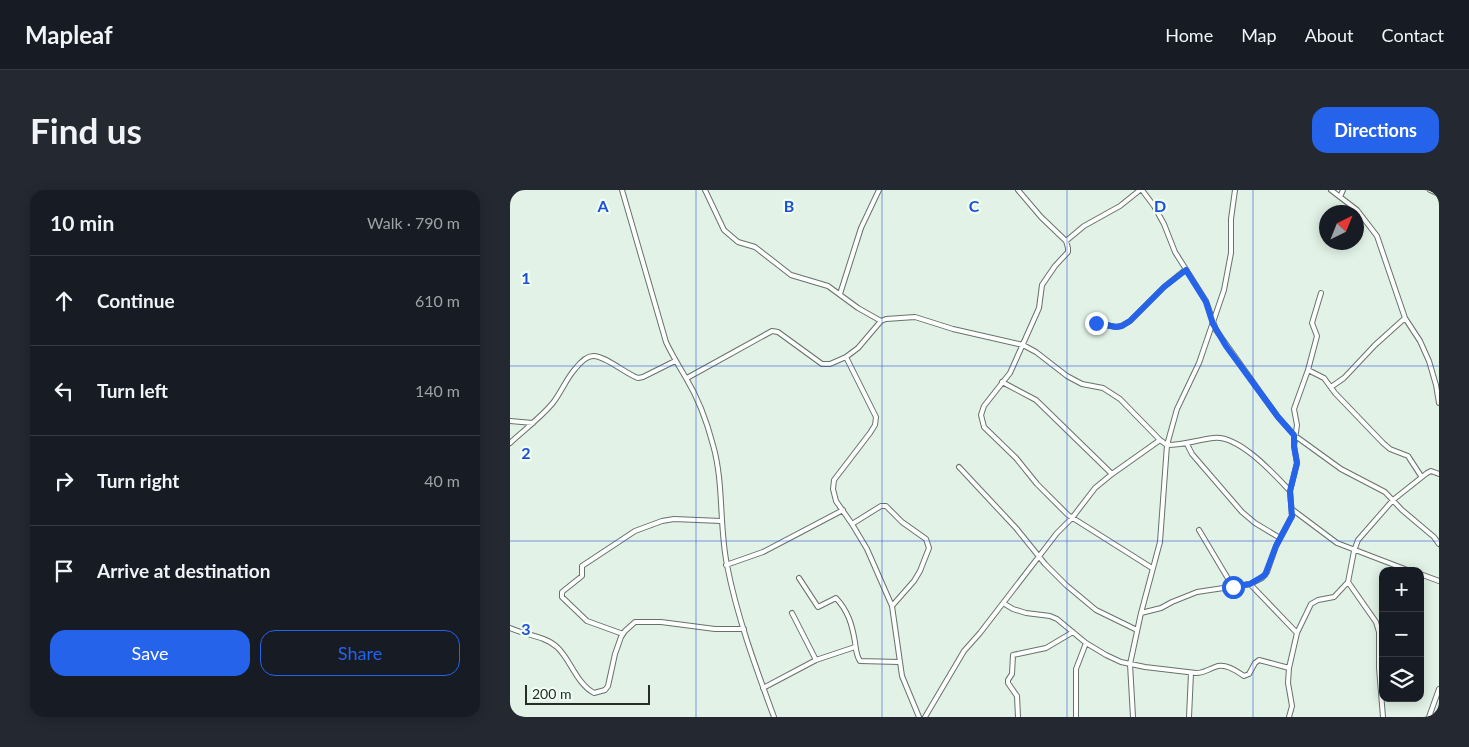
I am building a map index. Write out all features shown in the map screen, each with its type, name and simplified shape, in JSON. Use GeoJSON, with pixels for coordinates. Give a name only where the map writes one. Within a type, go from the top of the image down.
{"type":"FeatureCollection","features":[{"type":"Feature","properties":{"kind":"street"},"geometry":{"type":"LineString","coordinates":[[622,190],[666,342],[675,362],[687,378],[705,419],[714,447],[720,486],[721,521],[726,565],[744,629],[774,717]]}},
{"type":"Feature","properties":{"kind":"street"},"geometry":{"type":"LineString","coordinates":[[705,190],[724,230],[732,238],[738,242],[755,247],[791,275],[828,286],[858,308],[881,321],[915,318],[953,329],[1024,345],[1067,376],[1082,384],[1103,388],[1120,399],[1167,445],[1187,444],[1214,437],[1236,444],[1246,449],[1260,461],[1290,491]]}},
{"type":"Feature","properties":{"kind":"street"},"geometry":{"type":"LineString","coordinates":[[840,294],[861,228],[879,190]]}},
{"type":"Feature","properties":{"kind":"street"},"geometry":{"type":"LineString","coordinates":[[1018,190],[1041,217],[1066,241],[1068,252],[1055,266],[1042,285],[1039,308],[1024,345],[1010,373],[984,406],[981,415],[984,427],[1016,458],[1037,484],[1072,518],[1152,568]]}},
{"type":"Feature","properties":{"kind":"street"},"geometry":{"type":"LineString","coordinates":[[1066,241],[1084,226],[1120,206],[1141,190],[1148,197],[1164,224],[1175,252],[1206,302],[1213,324],[1226,346],[1278,417],[1294,435],[1341,469],[1378,487],[1415,522],[1427,530],[1439,544]]}},
{"type":"Feature","properties":{"kind":"street"},"geometry":{"type":"LineString","coordinates":[[1133,717],[1130,664],[1152,568],[1160,542],[1167,445],[1177,409],[1199,363],[1224,290],[1230,261],[1231,219],[1235,190]]}},
{"type":"Feature","properties":{"kind":"street"},"geometry":{"type":"LineString","coordinates":[[1331,190],[1357,210],[1377,236],[1405,318],[1420,341],[1429,361],[1439,403]]}},
{"type":"Feature","properties":{"kind":"street"},"geometry":{"type":"LineString","coordinates":[[1340,197],[1343,190]]}},
{"type":"Feature","properties":{"kind":"street"},"geometry":{"type":"LineString","coordinates":[[1430,190],[1439,194]]}},
{"type":"Feature","properties":{"kind":"street"},"geometry":{"type":"LineString","coordinates":[[1096,323],[1116,327],[1122,326],[1130,321],[1164,287],[1186,270]]}},
{"type":"Feature","properties":{"kind":"street"},"geometry":{"type":"LineString","coordinates":[[1141,613],[1161,608],[1197,592],[1250,584],[1262,578],[1267,572],[1293,510],[1290,491],[1297,463],[1294,435],[1297,420],[1294,409],[1302,392],[1317,336],[1312,323],[1321,292]]}},
{"type":"Feature","properties":{"kind":"street"},"geometry":{"type":"LineString","coordinates":[[1331,387],[1344,378],[1375,345],[1405,318]]}},
{"type":"Feature","properties":{"kind":"street"},"geometry":{"type":"LineString","coordinates":[[687,378],[772,331],[778,332],[822,364],[830,364],[846,357],[858,348],[881,321]]}},
{"type":"Feature","properties":{"kind":"street"},"geometry":{"type":"LineString","coordinates":[[510,443],[533,423],[557,396],[568,376],[581,361],[591,356],[594,355],[602,358],[638,378],[675,362]]}},
{"type":"Feature","properties":{"kind":"street"},"geometry":{"type":"LineString","coordinates":[[846,357],[876,417],[875,425],[870,433],[834,480],[833,489],[836,500],[867,549],[892,606],[902,676],[919,717]]}},
{"type":"Feature","properties":{"kind":"street"},"geometry":{"type":"LineString","coordinates":[[1308,370],[1324,378],[1335,393],[1382,443],[1390,449],[1408,456],[1421,476]]}},
{"type":"Feature","properties":{"kind":"street"},"geometry":{"type":"LineString","coordinates":[[1002,382],[1036,400],[1112,474]]}},
{"type":"Feature","properties":{"kind":"street"},"geometry":{"type":"LineString","coordinates":[[510,421],[533,423]]}},
{"type":"Feature","properties":{"kind":"street"},"geometry":{"type":"LineString","coordinates":[[925,717],[964,651],[1039,556],[1096,488],[1112,474],[1160,440]]}},
{"type":"Feature","properties":{"kind":"street"},"geometry":{"type":"LineString","coordinates":[[1187,444],[1192,454],[1242,512],[1280,538]]}},
{"type":"Feature","properties":{"kind":"street"},"geometry":{"type":"LineString","coordinates":[[959,467],[1016,528],[1052,571],[1090,606],[1106,616],[1137,630]]}},
{"type":"Feature","properties":{"kind":"street"},"geometry":{"type":"LineString","coordinates":[[1290,717],[1292,706],[1288,683],[1289,668],[1297,633],[1313,601],[1334,597],[1348,582],[1354,550],[1358,540],[1393,500],[1421,476],[1431,471],[1439,474]]}},
{"type":"Feature","properties":{"kind":"street"},"geometry":{"type":"LineString","coordinates":[[852,524],[880,506],[886,506],[902,522],[926,539],[929,548],[920,571],[892,606]]}},
{"type":"Feature","properties":{"kind":"street"},"geometry":{"type":"LineString","coordinates":[[726,565],[763,552],[843,510]]}},
{"type":"Feature","properties":{"kind":"street"},"geometry":{"type":"LineString","coordinates":[[1293,510],[1337,543],[1399,567]]}},
{"type":"Feature","properties":{"kind":"street"},"geometry":{"type":"LineString","coordinates":[[623,634],[586,621],[562,597],[562,592],[583,575],[582,566],[635,531],[662,521],[674,519],[721,521]]}},
{"type":"Feature","properties":{"kind":"street"},"geometry":{"type":"LineString","coordinates":[[1199,530],[1233,587]]}},
{"type":"Feature","properties":{"kind":"street"},"geometry":{"type":"LineString","coordinates":[[1424,575],[1439,581]]}},
{"type":"Feature","properties":{"kind":"street"},"geometry":{"type":"LineString","coordinates":[[799,578],[818,607],[836,598],[844,607],[853,628],[857,656],[860,661],[899,662]]}},
{"type":"Feature","properties":{"kind":"street"},"geometry":{"type":"LineString","coordinates":[[1348,582],[1376,622],[1379,632],[1379,668],[1383,717]]}},
{"type":"Feature","properties":{"kind":"street"},"geometry":{"type":"LineString","coordinates":[[1250,584],[1297,633]]}},
{"type":"Feature","properties":{"kind":"street"},"geometry":{"type":"LineString","coordinates":[[1003,603],[1012,609],[1057,619],[1086,643],[1106,656],[1130,664],[1191,673],[1202,673],[1217,666],[1224,666],[1247,676],[1259,660],[1289,668]]}},
{"type":"Feature","properties":{"kind":"street"},"geometry":{"type":"LineString","coordinates":[[792,613],[816,660]]}},
{"type":"Feature","properties":{"kind":"street"},"geometry":{"type":"LineString","coordinates":[[510,635],[512,629],[556,645],[566,656],[582,683],[594,693],[605,690],[608,686],[615,654],[623,634],[635,622],[643,621],[714,629],[744,629]]}},
{"type":"Feature","properties":{"kind":"street"},"geometry":{"type":"LineString","coordinates":[[1018,717],[1017,696],[1008,680],[1012,674],[1013,655],[1046,648],[1073,632]]}},
{"type":"Feature","properties":{"kind":"street"},"geometry":{"type":"LineString","coordinates":[[1076,717],[1076,669],[1086,643]]}},
{"type":"Feature","properties":{"kind":"street"},"geometry":{"type":"LineString","coordinates":[[764,688],[816,660],[856,646]]}},
{"type":"Feature","properties":{"kind":"street"},"geometry":{"type":"LineString","coordinates":[[1189,717],[1191,673]]}},
{"type":"Feature","properties":{"kind":"street"},"geometry":{"type":"LineString","coordinates":[[1429,717],[1439,689]]}},
{"type":"Feature","properties":{"kind":"route"},"geometry":{"type":"LineString","coordinates":[[1096,323],[1116,327],[1122,326],[1130,321],[1164,287],[1186,270],[1206,302],[1213,324],[1226,346],[1257,390],[1294,435],[1297,468],[1290,491],[1292,516],[1276,546],[1265,575],[1250,584],[1233,587]]}}]}
